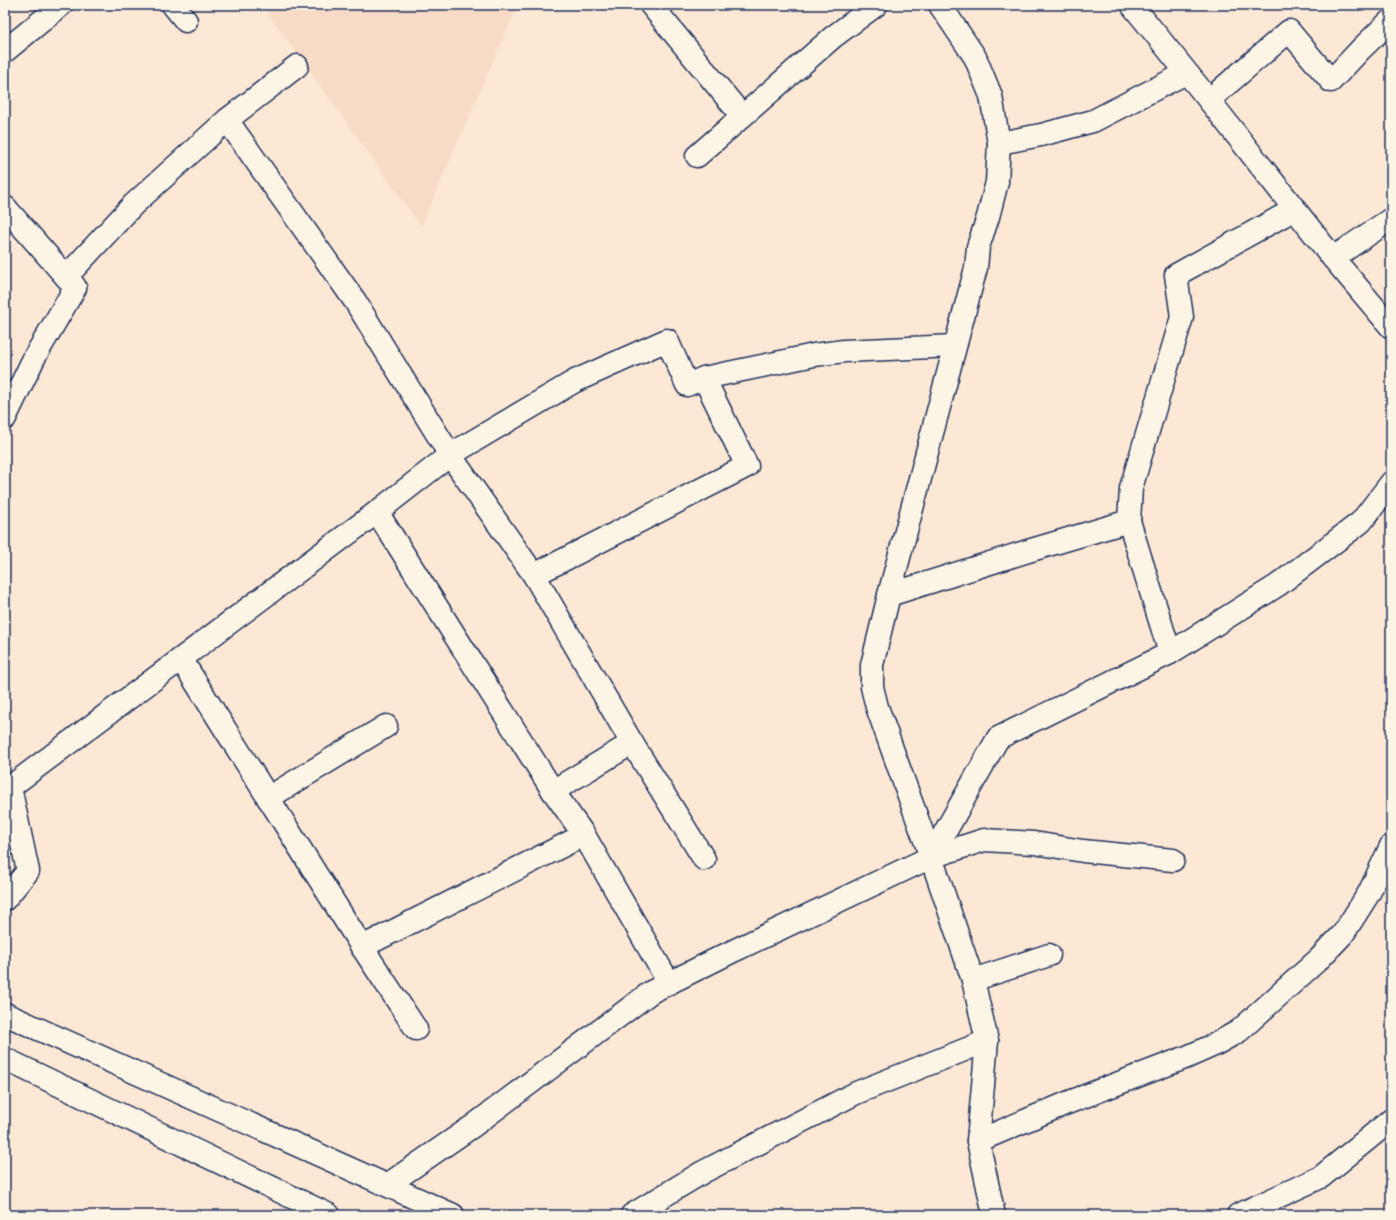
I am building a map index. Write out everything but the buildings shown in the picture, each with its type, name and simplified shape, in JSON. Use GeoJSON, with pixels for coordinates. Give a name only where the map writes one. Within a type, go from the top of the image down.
{"type":"FeatureCollection","features":[{"type":"Feature","properties":{"kind":"street"},"geometry":{"type":"LineString","coordinates":[[5,51],[61,5]]}},
{"type":"Feature","properties":{"kind":"street"},"geometry":{"type":"LineString","coordinates":[[651,5],[742,116]]}},
{"type":"Feature","properties":{"kind":"street"},"geometry":{"type":"LineString","coordinates":[[697,156],[833,37],[876,5]]}},
{"type":"Feature","properties":{"kind":"street"},"geometry":{"type":"LineString","coordinates":[[940,5],[975,57],[991,96],[999,143],[996,182],[988,217],[978,247],[976,268],[954,346],[889,595],[872,665],[872,687],[877,707],[973,980],[987,1040],[978,1141],[994,1215]]}},
{"type":"Feature","properties":{"kind":"street"},"geometry":{"type":"LineString","coordinates":[[1132,5],[1333,258],[1391,327]]}},
{"type":"Feature","properties":{"kind":"street"},"geometry":{"type":"LineString","coordinates":[[1209,100],[1289,31],[1331,81],[1391,20]]}},
{"type":"Feature","properties":{"kind":"street"},"geometry":{"type":"LineString","coordinates":[[76,288],[67,276],[132,205],[227,120],[296,66]]}},
{"type":"Feature","properties":{"kind":"street"},"geometry":{"type":"LineString","coordinates":[[999,143],[1041,135],[1093,121],[1186,73]]}},
{"type":"Feature","properties":{"kind":"street"},"geometry":{"type":"LineString","coordinates":[[227,120],[355,302],[450,455],[534,575],[632,743],[704,859]]}},
{"type":"Feature","properties":{"kind":"street"},"geometry":{"type":"LineString","coordinates":[[5,207],[76,288]]}},
{"type":"Feature","properties":{"kind":"street"},"geometry":{"type":"LineString","coordinates":[[1170,653],[1129,522],[1131,488],[1182,317],[1176,275],[1295,209]]}},
{"type":"Feature","properties":{"kind":"street"},"geometry":{"type":"LineString","coordinates":[[1333,258],[1391,219]]}},
{"type":"Feature","properties":{"kind":"street"},"geometry":{"type":"LineString","coordinates":[[5,418],[34,358],[76,288]]}},
{"type":"Feature","properties":{"kind":"street"},"geometry":{"type":"LineString","coordinates":[[5,899],[28,871],[10,787],[377,512],[450,455],[575,381],[668,340],[687,385],[704,378],[814,354],[844,351],[954,346]]}},
{"type":"Feature","properties":{"kind":"street"},"geometry":{"type":"LineString","coordinates":[[534,575],[747,466],[704,378]]}},
{"type":"Feature","properties":{"kind":"street"},"geometry":{"type":"LineString","coordinates":[[931,857],[998,738],[1170,653],[1278,585],[1361,522],[1391,483]]}},
{"type":"Feature","properties":{"kind":"street"},"geometry":{"type":"LineString","coordinates":[[377,512],[553,792],[584,835],[668,983]]}},
{"type":"Feature","properties":{"kind":"street"},"geometry":{"type":"LineString","coordinates":[[889,595],[1028,551],[1129,522]]}},
{"type":"Feature","properties":{"kind":"street"},"geometry":{"type":"LineString","coordinates":[[181,659],[362,947],[416,1029]]}},
{"type":"Feature","properties":{"kind":"street"},"geometry":{"type":"LineString","coordinates":[[268,798],[386,726]]}},
{"type":"Feature","properties":{"kind":"street"},"geometry":{"type":"LineString","coordinates":[[553,792],[632,743]]}},
{"type":"Feature","properties":{"kind":"street"},"geometry":{"type":"LineString","coordinates":[[362,947],[584,835]]}},
{"type":"Feature","properties":{"kind":"street"},"geometry":{"type":"LineString","coordinates":[[387,1185],[473,1126],[651,992],[731,952],[931,857],[984,840],[1034,843],[1083,851],[1173,860]]}},
{"type":"Feature","properties":{"kind":"street"},"geometry":{"type":"LineString","coordinates":[[978,1141],[1067,1103],[1187,1057],[1214,1045],[1239,1031],[1319,959],[1343,934],[1369,893],[1391,846]]}},
{"type":"Feature","properties":{"kind":"street"},"geometry":{"type":"LineString","coordinates":[[973,980],[1049,955]]}},
{"type":"Feature","properties":{"kind":"street"},"geometry":{"type":"LineString","coordinates":[[5,1014],[453,1215]]}},
{"type":"Feature","properties":{"kind":"street"},"geometry":{"type":"LineString","coordinates":[[632,1215],[703,1172],[856,1093],[987,1040]]}},
{"type":"Feature","properties":{"kind":"street"},"geometry":{"type":"LineString","coordinates":[[5,1059],[329,1215]]}},
{"type":"Feature","properties":{"kind":"street"},"geometry":{"type":"LineString","coordinates":[[1238,1215],[1321,1177],[1391,1120]]}},
{"type":"Feature","properties":{"kind":"shaded area"},"geometry":{"type":"Polygon","coordinates":[[[262,5],[518,5],[421,226],[262,5]]]}}]}
